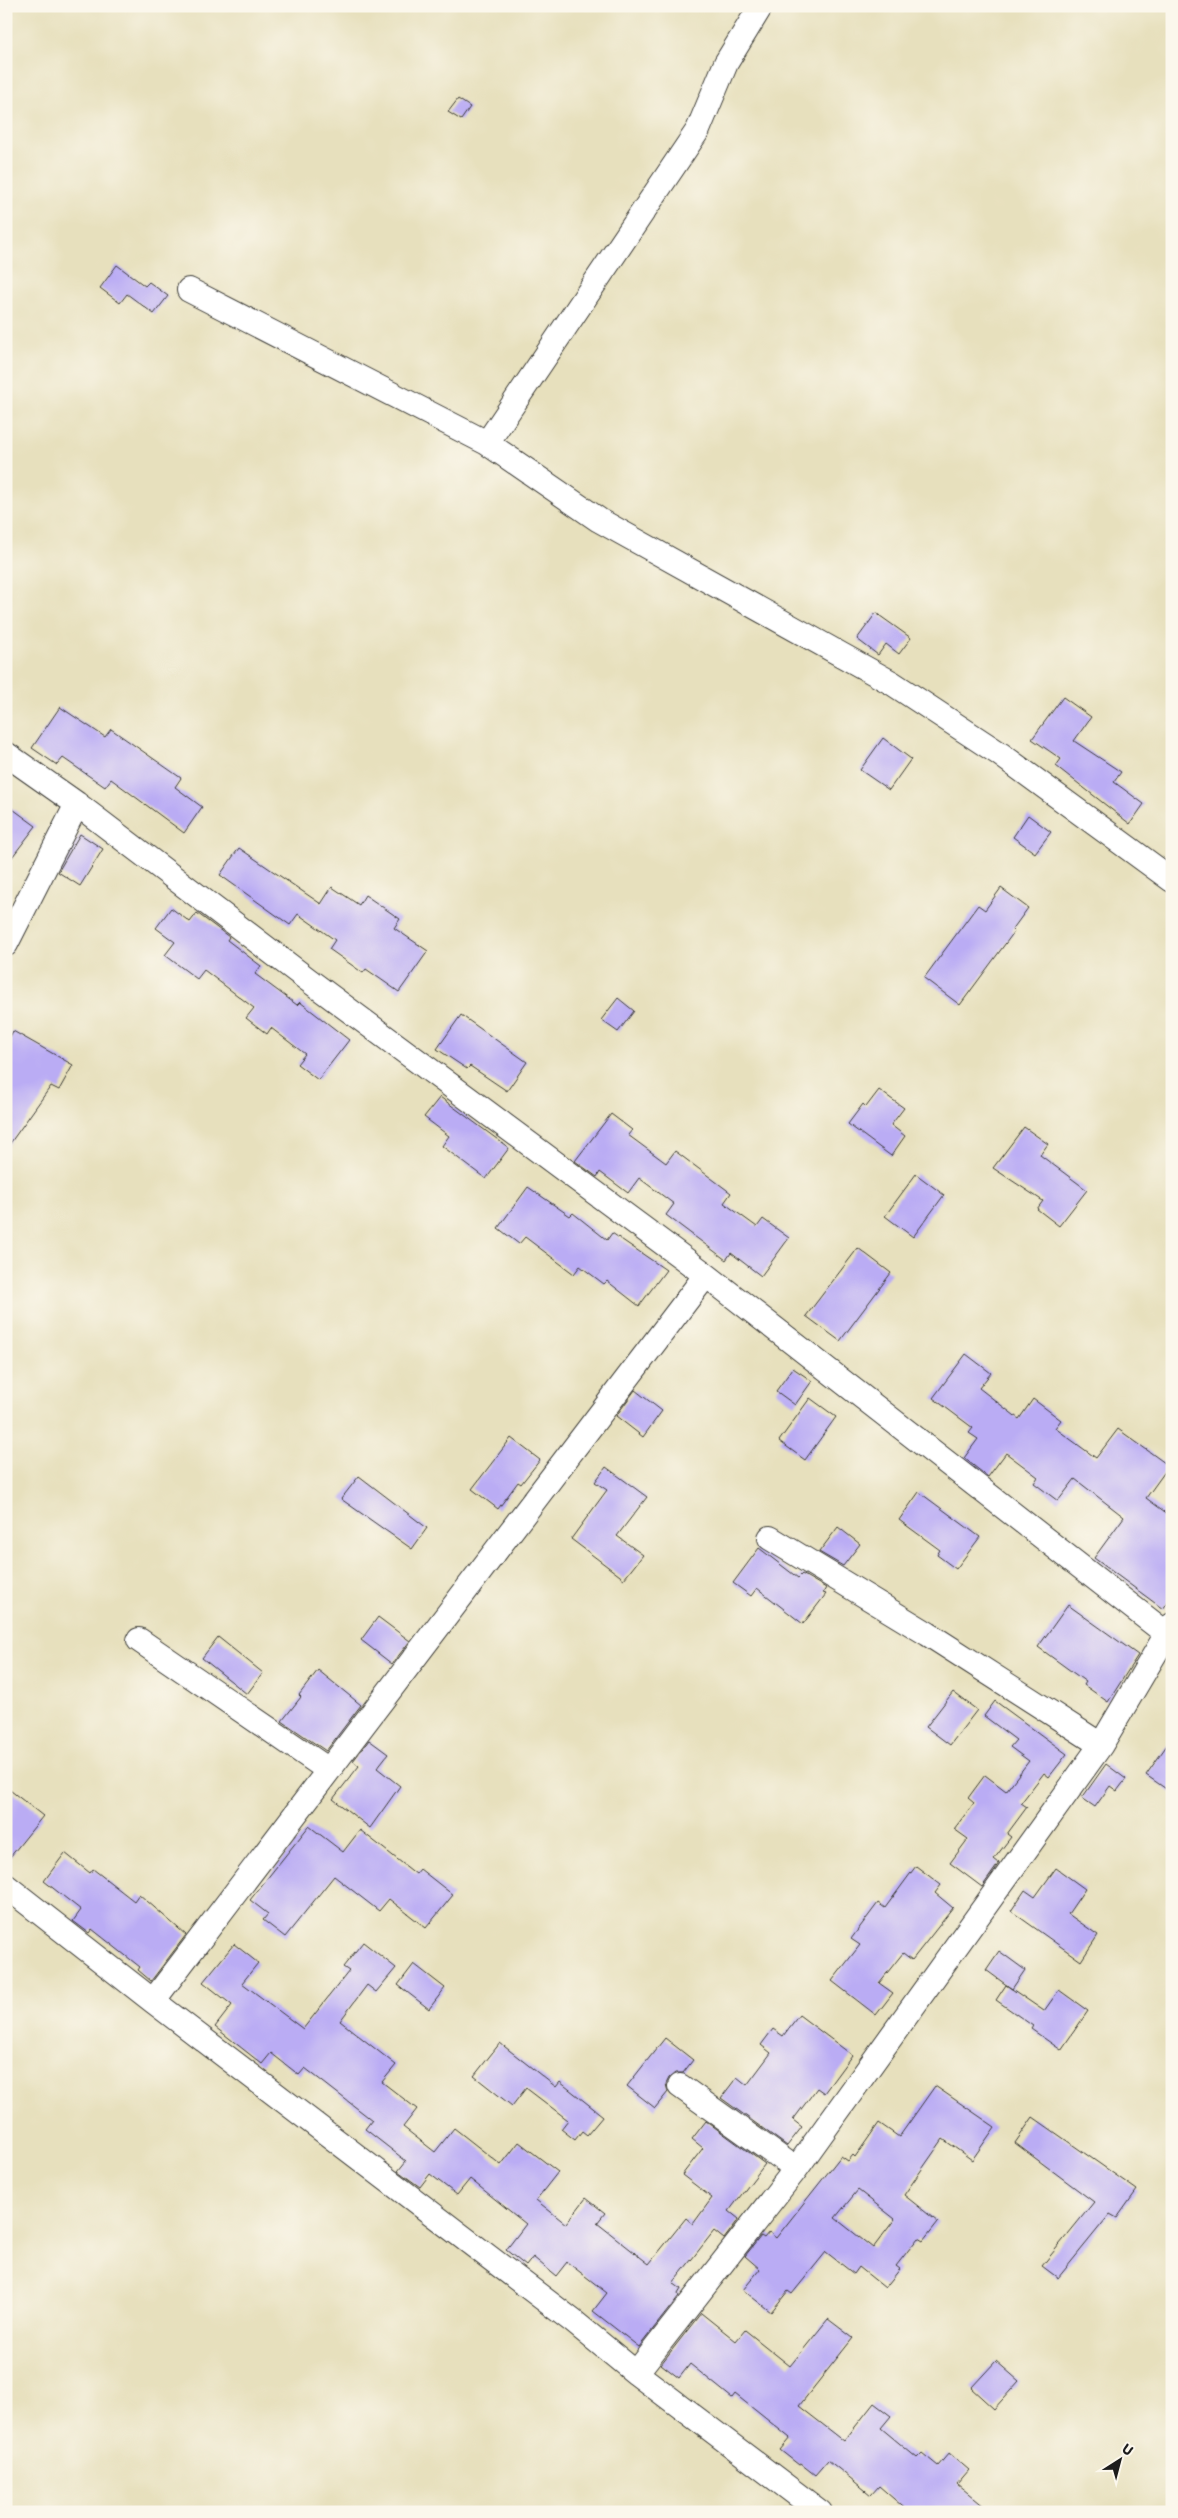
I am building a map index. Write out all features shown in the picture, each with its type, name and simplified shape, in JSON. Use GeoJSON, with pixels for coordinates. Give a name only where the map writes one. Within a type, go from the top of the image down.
{"type":"FeatureCollection","features":[{"type":"Feature","properties":{"kind":"street"},"geometry":{"type":"LineString","coordinates":[[487,443],[698,130],[726,63],[761,6]]}},
{"type":"Feature","properties":{"kind":"street"},"geometry":{"type":"LineString","coordinates":[[189,290],[487,443],[599,520],[892,684],[1000,754],[1172,880]]}},
{"type":"Feature","properties":{"kind":"street"},"geometry":{"type":"LineString","coordinates":[[6,754],[77,804],[307,979],[706,1274],[1170,1633],[1101,1745],[796,2169],[636,2373]]}},
{"type":"Feature","properties":{"kind":"street"},"geometry":{"type":"LineString","coordinates":[[6,944],[77,804]]}},
{"type":"Feature","properties":{"kind":"street"},"geometry":{"type":"LineString","coordinates":[[153,2001],[327,1769],[706,1274]]}},
{"type":"Feature","properties":{"kind":"street"},"geometry":{"type":"LineString","coordinates":[[770,1538],[928,1634],[1101,1745]]}},
{"type":"Feature","properties":{"kind":"street"},"geometry":{"type":"LineString","coordinates":[[139,1640],[327,1769]]}},
{"type":"Feature","properties":{"kind":"street"},"geometry":{"type":"LineString","coordinates":[[6,1886],[153,2001],[566,2316],[636,2373],[820,2512]]}},
{"type":"Feature","properties":{"kind":"street"},"geometry":{"type":"LineString","coordinates":[[680,2086],[796,2169]]}},
{"type":"Feature","properties":{"kind":"building"},"geometry":{"type":"Polygon","coordinates":[[[458,99],[470,107],[461,120],[448,112],[458,99]]]}},
{"type":"Feature","properties":{"kind":"building"},"geometry":{"type":"Polygon","coordinates":[[[117,265],[145,286],[149,282],[168,296],[154,314],[127,294],[120,303],[100,288],[117,265]]]}},
{"type":"Feature","properties":{"kind":"building"},"geometry":{"type":"Polygon","coordinates":[[[876,613],[911,638],[899,654],[886,644],[878,655],[857,639],[876,613]]]}},
{"type":"Feature","properties":{"kind":"building"},"geometry":{"type":"Polygon","coordinates":[[[1063,697],[1091,717],[1074,741],[1121,772],[1114,782],[1144,804],[1130,824],[1056,766],[1061,759],[1032,739],[1063,697]]]}},
{"type":"Feature","properties":{"kind":"building"},"geometry":{"type":"Polygon","coordinates":[[[60,707],[105,737],[111,729],[181,778],[175,787],[202,807],[184,833],[111,779],[105,787],[63,758],[57,765],[32,748],[60,707]]]}},
{"type":"Feature","properties":{"kind":"building"},"geometry":{"type":"Polygon","coordinates":[[[883,738],[911,759],[889,790],[860,770],[883,738]]]}},
{"type":"Feature","properties":{"kind":"building"},"geometry":{"type":"Polygon","coordinates":[[[6,804],[36,826],[6,865],[6,804]]]}},
{"type":"Feature","properties":{"kind":"building"},"geometry":{"type":"Polygon","coordinates":[[[1028,815],[1051,832],[1035,853],[1013,837],[1028,815]]]}},
{"type":"Feature","properties":{"kind":"building"},"geometry":{"type":"Polygon","coordinates":[[[80,834],[103,849],[80,886],[58,872],[80,834]]]}},
{"type":"Feature","properties":{"kind":"building"},"geometry":{"type":"Polygon","coordinates":[[[239,848],[321,904],[332,887],[359,905],[365,895],[400,919],[394,928],[428,951],[399,992],[366,969],[363,973],[329,949],[335,940],[298,914],[290,925],[220,875],[239,848]]]}},
{"type":"Feature","properties":{"kind":"building"},"geometry":{"type":"Polygon","coordinates":[[[1001,888],[1028,908],[1012,930],[1014,932],[960,1005],[924,978],[978,905],[985,910],[1001,888]]]}},
{"type":"Feature","properties":{"kind":"building"},"geometry":{"type":"Polygon","coordinates":[[[171,908],[190,922],[197,913],[229,937],[227,940],[261,966],[255,974],[297,1005],[300,1002],[349,1040],[318,1080],[297,1064],[305,1054],[271,1028],[267,1034],[246,1018],[254,1008],[204,970],[197,979],[165,955],[175,942],[156,928],[171,908]]]}},
{"type":"Feature","properties":{"kind":"building"},"geometry":{"type":"Polygon","coordinates":[[[618,998],[634,1011],[618,1032],[601,1020],[618,998]]]}},
{"type":"Feature","properties":{"kind":"building"},"geometry":{"type":"Polygon","coordinates":[[[461,1015],[527,1062],[507,1091],[470,1066],[467,1069],[437,1049],[461,1015]]]}},
{"type":"Feature","properties":{"kind":"building"},"geometry":{"type":"Polygon","coordinates":[[[13,1031],[73,1065],[59,1090],[51,1086],[6,1149],[6,1044],[13,1031]]]}},
{"type":"Feature","properties":{"kind":"building"},"geometry":{"type":"Polygon","coordinates":[[[879,1090],[904,1108],[891,1125],[905,1136],[891,1156],[848,1124],[863,1104],[866,1107],[879,1090]]]}},
{"type":"Feature","properties":{"kind":"building"},"geometry":{"type":"Polygon","coordinates":[[[440,1097],[509,1148],[486,1179],[442,1146],[449,1136],[424,1117],[440,1097]]]}},
{"type":"Feature","properties":{"kind":"building"},"geometry":{"type":"Polygon","coordinates":[[[611,1114],[632,1130],[628,1135],[666,1163],[675,1151],[731,1193],[724,1203],[757,1227],[763,1219],[789,1238],[761,1276],[731,1253],[726,1260],[666,1215],[674,1204],[639,1178],[628,1193],[600,1172],[597,1177],[575,1161],[611,1114]]]}},
{"type":"Feature","properties":{"kind":"building"},"geometry":{"type":"Polygon","coordinates":[[[1024,1127],[1048,1144],[1040,1155],[1087,1190],[1059,1226],[1037,1209],[1043,1201],[993,1168],[1024,1127]]]}},
{"type":"Feature","properties":{"kind":"building"},"geometry":{"type":"Polygon","coordinates":[[[916,1174],[944,1195],[913,1237],[885,1216],[916,1174]]]}},
{"type":"Feature","properties":{"kind":"building"},"geometry":{"type":"Polygon","coordinates":[[[528,1187],[570,1216],[573,1213],[607,1240],[612,1233],[666,1270],[639,1306],[607,1281],[604,1284],[580,1266],[574,1274],[525,1237],[519,1244],[498,1228],[528,1187]]]}},
{"type":"Feature","properties":{"kind":"building"},"geometry":{"type":"Polygon","coordinates":[[[858,1248],[891,1273],[840,1341],[806,1316],[858,1248]]]}},
{"type":"Feature","properties":{"kind":"building"},"geometry":{"type":"Polygon","coordinates":[[[966,1354],[991,1373],[979,1388],[1019,1419],[1033,1399],[1061,1420],[1055,1428],[1096,1458],[1118,1429],[1169,1466],[1146,1498],[1172,1517],[1172,1596],[1163,1609],[1094,1558],[1124,1517],[1075,1479],[1058,1501],[1034,1483],[1038,1477],[1006,1453],[988,1477],[964,1458],[978,1439],[969,1433],[973,1428],[933,1398],[966,1354]]]}},
{"type":"Feature","properties":{"kind":"building"},"geometry":{"type":"Polygon","coordinates":[[[793,1368],[812,1381],[795,1405],[776,1391],[793,1368]]]}},
{"type":"Feature","properties":{"kind":"building"},"geometry":{"type":"Polygon","coordinates":[[[635,1390],[662,1411],[643,1437],[616,1416],[635,1390]]]}},
{"type":"Feature","properties":{"kind":"building"},"geometry":{"type":"Polygon","coordinates":[[[810,1398],[836,1417],[805,1460],[779,1441],[810,1398]]]}},
{"type":"Feature","properties":{"kind":"building"},"geometry":{"type":"Polygon","coordinates":[[[511,1438],[540,1460],[521,1484],[518,1482],[498,1509],[472,1489],[511,1438]]]}},
{"type":"Feature","properties":{"kind":"building"},"geometry":{"type":"Polygon","coordinates":[[[606,1467],[647,1497],[617,1536],[643,1555],[624,1579],[571,1539],[607,1490],[595,1482],[606,1467]]]}},
{"type":"Feature","properties":{"kind":"building"},"geometry":{"type":"Polygon","coordinates":[[[359,1476],[427,1528],[412,1549],[341,1499],[359,1476]]]}},
{"type":"Feature","properties":{"kind":"building"},"geometry":{"type":"Polygon","coordinates":[[[919,1492],[980,1537],[956,1569],[937,1555],[940,1550],[899,1520],[919,1492]]]}},
{"type":"Feature","properties":{"kind":"building"},"geometry":{"type":"Polygon","coordinates":[[[838,1527],[860,1544],[843,1566],[819,1552],[838,1527]]]}},
{"type":"Feature","properties":{"kind":"building"},"geometry":{"type":"Polygon","coordinates":[[[759,1548],[798,1578],[802,1574],[826,1588],[823,1593],[826,1594],[803,1624],[757,1588],[751,1596],[733,1583],[759,1548]]]}},
{"type":"Feature","properties":{"kind":"building"},"geometry":{"type":"Polygon","coordinates":[[[1068,1605],[1138,1655],[1108,1702],[1084,1685],[1086,1682],[1038,1647],[1068,1605]]]}},
{"type":"Feature","properties":{"kind":"building"},"geometry":{"type":"Polygon","coordinates":[[[378,1617],[410,1641],[392,1664],[361,1640],[378,1617]]]}},
{"type":"Feature","properties":{"kind":"building"},"geometry":{"type":"Polygon","coordinates":[[[218,1637],[263,1673],[247,1694],[202,1658],[218,1637]]]}},
{"type":"Feature","properties":{"kind":"building"},"geometry":{"type":"Polygon","coordinates":[[[318,1670],[361,1705],[326,1751],[282,1721],[301,1697],[299,1695],[318,1670]]]}},
{"type":"Feature","properties":{"kind":"building"},"geometry":{"type":"Polygon","coordinates":[[[953,1692],[977,1710],[950,1745],[926,1727],[953,1692]]]}},
{"type":"Feature","properties":{"kind":"building"},"geometry":{"type":"Polygon","coordinates":[[[995,1701],[1067,1754],[1049,1777],[1044,1773],[1021,1803],[1027,1807],[1007,1834],[1011,1837],[994,1859],[999,1863],[982,1887],[950,1863],[968,1839],[954,1829],[974,1803],[968,1798],[985,1775],[1006,1791],[1029,1761],[1010,1747],[1016,1740],[984,1716],[995,1701]]]}},
{"type":"Feature","properties":{"kind":"building"},"geometry":{"type":"Polygon","coordinates":[[[1172,1738],[1172,1793],[1146,1775],[1172,1738]]]}},
{"type":"Feature","properties":{"kind":"building"},"geometry":{"type":"Polygon","coordinates":[[[369,1740],[388,1754],[377,1768],[400,1786],[370,1828],[333,1799],[359,1766],[353,1761],[369,1740]]]}},
{"type":"Feature","properties":{"kind":"building"},"geometry":{"type":"Polygon","coordinates":[[[1106,1764],[1126,1779],[1117,1791],[1110,1786],[1095,1807],[1082,1798],[1106,1764]]]}},
{"type":"Feature","properties":{"kind":"building"},"geometry":{"type":"Polygon","coordinates":[[[6,1787],[43,1816],[6,1862],[6,1787]]]}},
{"type":"Feature","properties":{"kind":"building"},"geometry":{"type":"Polygon","coordinates":[[[309,1826],[343,1852],[360,1830],[416,1874],[420,1869],[453,1895],[426,1928],[389,1899],[379,1911],[334,1876],[285,1937],[263,1920],[268,1914],[250,1900],[309,1826]]]}},
{"type":"Feature","properties":{"kind":"building"},"geometry":{"type":"Polygon","coordinates":[[[65,1853],[90,1873],[93,1869],[134,1901],[139,1894],[186,1935],[151,1981],[138,1970],[140,1967],[92,1929],[89,1933],[73,1921],[81,1910],[44,1881],[65,1853]]]}},
{"type":"Feature","properties":{"kind":"building"},"geometry":{"type":"Polygon","coordinates":[[[916,1866],[941,1885],[935,1893],[953,1908],[912,1960],[903,1953],[879,1983],[893,1993],[876,2015],[832,1981],[860,1945],[851,1939],[878,1903],[885,1908],[916,1866]]]}},
{"type":"Feature","properties":{"kind":"building"},"geometry":{"type":"Polygon","coordinates":[[[1056,1868],[1085,1889],[1068,1914],[1098,1935],[1081,1961],[1011,1911],[1025,1890],[1035,1897],[1056,1868]]]}},
{"type":"Feature","properties":{"kind":"building"},"geometry":{"type":"Polygon","coordinates":[[[363,1942],[396,1968],[376,1992],[367,1985],[340,2021],[396,2065],[382,2082],[417,2109],[403,2127],[435,2152],[454,2128],[501,2165],[519,2142],[558,2172],[536,2200],[566,2224],[586,2198],[605,2213],[597,2223],[649,2264],[686,2218],[693,2224],[712,2198],[682,2175],[703,2148],[692,2139],[706,2121],[765,2164],[729,2211],[739,2219],[724,2239],[714,2231],[673,2283],[681,2289],[678,2294],[679,2296],[639,2347],[593,2311],[607,2293],[567,2262],[556,2276],[533,2257],[526,2266],[506,2250],[526,2224],[470,2179],[457,2195],[430,2174],[420,2187],[398,2171],[406,2161],[365,2129],[372,2120],[305,2068],[299,2075],[271,2053],[262,2064],[215,2027],[232,2005],[203,1982],[234,1944],[258,1963],[242,1983],[303,2029],[349,1971],[343,1967],[363,1942]]]}},
{"type":"Feature","properties":{"kind":"building"},"geometry":{"type":"Polygon","coordinates":[[[999,1951],[1025,1970],[1012,1989],[986,1970],[999,1951]]]}},
{"type":"Feature","properties":{"kind":"building"},"geometry":{"type":"Polygon","coordinates":[[[414,1964],[445,1988],[429,2009],[398,1985],[414,1964]]]}},
{"type":"Feature","properties":{"kind":"building"},"geometry":{"type":"Polygon","coordinates":[[[1006,1985],[1044,2011],[1059,1990],[1088,2011],[1061,2050],[1031,2029],[1033,2026],[996,2000],[1006,1985]]]}},
{"type":"Feature","properties":{"kind":"building"},"geometry":{"type":"Polygon","coordinates":[[[799,2015],[852,2055],[824,2093],[817,2088],[793,2120],[802,2127],[787,2146],[721,2098],[737,2077],[747,2085],[771,2053],[761,2045],[773,2029],[783,2036],[799,2015]]]}},
{"type":"Feature","properties":{"kind":"building"},"geometry":{"type":"Polygon","coordinates":[[[665,2038],[693,2060],[683,2073],[675,2073],[669,2078],[666,2084],[668,2092],[655,2108],[627,2086],[665,2038]]]}},
{"type":"Feature","properties":{"kind":"building"},"geometry":{"type":"Polygon","coordinates":[[[500,2043],[556,2087],[560,2082],[603,2116],[587,2135],[582,2131],[575,2140],[561,2129],[568,2120],[526,2088],[512,2106],[474,2076],[500,2043]]]}},
{"type":"Feature","properties":{"kind":"building"},"geometry":{"type":"Polygon","coordinates":[[[935,2086],[995,2127],[972,2160],[943,2139],[904,2195],[938,2222],[923,2241],[918,2238],[896,2266],[900,2269],[885,2288],[859,2267],[854,2274],[826,2252],[792,2294],[788,2291],[771,2312],[743,2290],[760,2269],[745,2256],[761,2236],[764,2238],[769,2232],[776,2238],[841,2156],[848,2161],[853,2155],[855,2157],[879,2123],[899,2137],[935,2086]],[[858,2190],[835,2218],[873,2248],[895,2219],[858,2190]]]}},
{"type":"Feature","properties":{"kind":"building"},"geometry":{"type":"Polygon","coordinates":[[[1033,2117],[1137,2190],[1117,2218],[1110,2214],[1058,2278],[1042,2266],[1094,2202],[1015,2143],[1033,2117]]]}},
{"type":"Feature","properties":{"kind":"building"},"geometry":{"type":"Polygon","coordinates":[[[701,2313],[736,2341],[745,2330],[790,2366],[828,2319],[853,2338],[799,2406],[844,2441],[874,2403],[891,2416],[881,2428],[917,2458],[922,2453],[938,2466],[949,2453],[969,2470],[957,2484],[991,2512],[909,2512],[879,2486],[871,2495],[828,2460],[815,2475],[801,2464],[799,2465],[780,2450],[790,2438],[735,2394],[732,2398],[690,2364],[679,2378],[661,2364],[701,2313]]]}},
{"type":"Feature","properties":{"kind":"building"},"geometry":{"type":"Polygon","coordinates":[[[996,2361],[1019,2381],[994,2409],[971,2388],[996,2361]]]}}]}
